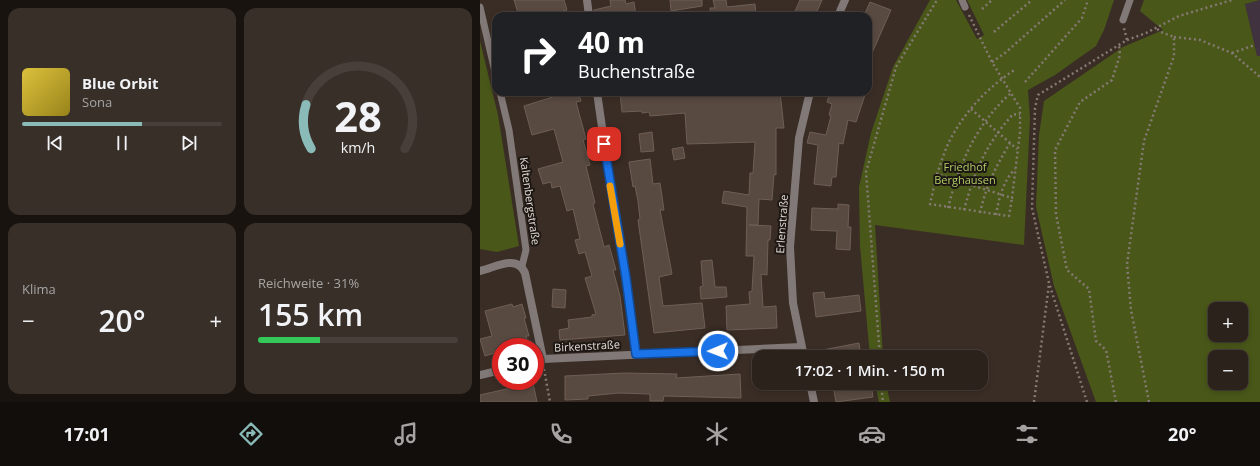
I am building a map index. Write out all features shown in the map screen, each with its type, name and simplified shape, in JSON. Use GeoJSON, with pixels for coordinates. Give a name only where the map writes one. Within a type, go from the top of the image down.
{"type":"FeatureCollection","features":[{"type":"Feature","properties":{"kind":"street"},"geometry":{"type":"LineString","coordinates":[[587,0],[588,12]]}},
{"type":"Feature","properties":{"kind":"street"},"geometry":{"type":"LineString","coordinates":[[840,12],[845,0]]}},
{"type":"Feature","properties":{"kind":"street"},"geometry":{"type":"LineString","coordinates":[[598,96],[610,185],[626,278],[636,354]]}},
{"type":"Feature","properties":{"kind":"street","name":"Erlenstraße"},"geometry":{"type":"LineString","coordinates":[[802,350],[793,303],[790,247],[799,138],[809,96]]}},
{"type":"Feature","properties":{"kind":"street"},"geometry":{"type":"LineString","coordinates":[[480,271],[511,263],[517,263],[522,266]]}},
{"type":"Feature","properties":{"kind":"street","name":"Kaltenbergstraße"},"geometry":{"type":"LineString","coordinates":[[522,266],[526,273],[536,338]]}},
{"type":"Feature","properties":{"kind":"street","name":"Birkenstraße"},"geometry":{"type":"LineString","coordinates":[[544,360],[801,346]]}},
{"type":"Feature","properties":{"kind":"street"},"geometry":{"type":"LineString","coordinates":[[480,375],[492,372]]}},
{"type":"Feature","properties":{"kind":"street"},"geometry":{"type":"LineString","coordinates":[[811,390],[814,402]]}},
{"type":"Feature","properties":{"kind":"lane"},"geometry":{"type":"LineString","coordinates":[[1123,20],[1130,0]]}},
{"type":"Feature","properties":{"kind":"lane"},"geometry":{"type":"LineString","coordinates":[[480,7],[492,59]]}},
{"type":"Feature","properties":{"kind":"lane","name":"Kaltenbergstraße"},"geometry":{"type":"LineString","coordinates":[[501,96],[508,130],[526,250],[522,266]]}},
{"type":"Feature","properties":{"kind":"path"},"geometry":{"type":"LineString","coordinates":[[879,350],[866,172],[896,67],[937,0]]}},
{"type":"Feature","properties":{"kind":"path"},"geometry":{"type":"LineString","coordinates":[[982,9],[992,0]]}},
{"type":"Feature","properties":{"kind":"path"},"geometry":{"type":"LineString","coordinates":[[994,32],[1032,0]]}},
{"type":"Feature","properties":{"kind":"path"},"geometry":{"type":"LineString","coordinates":[[992,62],[1005,53],[1065,0]]}},
{"type":"Feature","properties":{"kind":"path"},"geometry":{"type":"LineString","coordinates":[[1025,82],[1082,18],[1088,0]]}},
{"type":"Feature","properties":{"kind":"path"},"geometry":{"type":"LineString","coordinates":[[1087,402],[1049,282],[1032,208],[1036,108],[1038,95],[1127,40],[1180,16],[1232,0]]}},
{"type":"Feature","properties":{"kind":"path"},"geometry":{"type":"LineString","coordinates":[[963,4],[992,62],[1002,78],[1010,93],[1020,108],[1012,198],[1009,216],[980,213],[930,204],[937,174],[949,142],[971,109],[991,86],[1002,78],[1016,69]]}},
{"type":"Feature","properties":{"kind":"path"},"geometry":{"type":"LineString","coordinates":[[1123,20],[1127,40]]}},
{"type":"Feature","properties":{"kind":"path"},"geometry":{"type":"LineString","coordinates":[[1156,28],[1161,32],[1174,37],[1200,40],[1232,53],[1260,77]]}},
{"type":"Feature","properties":{"kind":"path"},"geometry":{"type":"LineString","coordinates":[[1149,402],[1131,310],[1127,264],[1144,141],[1174,56],[1174,37]]}},
{"type":"Feature","properties":{"kind":"path"},"geometry":{"type":"LineString","coordinates":[[1116,402],[1106,350],[1096,341],[1089,289],[1067,270],[1056,214],[1055,150],[1080,102],[1112,80],[1120,55],[1119,45]]}},
{"type":"Feature","properties":{"kind":"path"},"geometry":{"type":"LineString","coordinates":[[1232,53],[1255,45]]}},
{"type":"Feature","properties":{"kind":"path"},"geometry":{"type":"LineString","coordinates":[[948,208],[955,180],[970,146],[985,120],[1010,93]]}},
{"type":"Feature","properties":{"kind":"path"},"geometry":{"type":"LineString","coordinates":[[971,109],[1017,149]]}},
{"type":"Feature","properties":{"kind":"path"},"geometry":{"type":"LineString","coordinates":[[964,210],[971,184],[982,155],[997,132],[1013,114],[1020,115]]}},
{"type":"Feature","properties":{"kind":"path"},"geometry":{"type":"LineString","coordinates":[[980,213],[985,189],[995,167],[1010,143]]}},
{"type":"Feature","properties":{"kind":"path"},"geometry":{"type":"LineString","coordinates":[[996,215],[1000,195],[1010,174],[1015,168]]}},
{"type":"Feature","properties":{"kind":"path"},"geometry":{"type":"LineString","coordinates":[[937,174],[1012,198]]}},
{"type":"Feature","properties":{"kind":"path"},"geometry":{"type":"LineString","coordinates":[[1034,402],[1049,282]]}},
{"type":"Feature","properties":{"kind":"path"},"geometry":{"type":"LineString","coordinates":[[544,379],[550,402]]}},
{"type":"Feature","properties":{"kind":"path"},"geometry":{"type":"LineString","coordinates":[[882,390],[883,402]]}},
{"type":"Feature","properties":{"kind":"shaded area"},"geometry":{"type":"Polygon","coordinates":[[[1260,0],[1260,56],[1257,57],[1245,4],[1260,0]]]}},
{"type":"Feature","properties":{"kind":"green space","name":"Friedhof Berghausen"},"geometry":{"type":"Polygon","coordinates":[[[930,0],[956,0],[977,39],[984,35],[967,0],[1114,0],[1104,30],[1096,46],[1055,75],[1028,90],[1030,118],[1024,245],[875,225],[883,350],[869,350],[860,246],[859,187],[871,133],[893,67],[930,0]]]}},
{"type":"Feature","properties":{"kind":"green space"},"geometry":{"type":"Polygon","coordinates":[[[1144,0],[1260,0],[1245,4],[1257,56],[1260,56],[1260,402],[1096,402],[1054,286],[1036,207],[1039,135],[1044,101],[1123,47],[1163,30],[1140,11],[1144,0]]]}},
{"type":"Feature","properties":{"kind":"green space"},"geometry":{"type":"Polygon","coordinates":[[[480,41],[492,90],[492,96],[493,96],[498,115],[519,246],[497,252],[480,249],[480,41]]]}},
{"type":"Feature","properties":{"kind":"green space"},"geometry":{"type":"Polygon","coordinates":[[[876,390],[887,390],[890,402],[879,402],[876,390]]]}},
{"type":"Feature","properties":{"kind":"building"},"geometry":{"type":"Polygon","coordinates":[[[514,0],[564,0],[567,10],[563,12],[518,12],[514,0]]]}},
{"type":"Feature","properties":{"kind":"building"},"geometry":{"type":"Polygon","coordinates":[[[610,0],[625,0],[626,4],[634,2],[635,12],[594,12],[594,10],[611,6],[610,0]]]}},
{"type":"Feature","properties":{"kind":"building"},"geometry":{"type":"Polygon","coordinates":[[[670,0],[702,0],[702,6],[671,11],[670,0]]]}},
{"type":"Feature","properties":{"kind":"building"},"geometry":{"type":"Polygon","coordinates":[[[713,0],[726,0],[727,7],[755,4],[756,12],[710,12],[710,8],[715,8],[713,0]]]}},
{"type":"Feature","properties":{"kind":"building"},"geometry":{"type":"Polygon","coordinates":[[[800,0],[822,0],[817,12],[795,12],[800,0]]]}},
{"type":"Feature","properties":{"kind":"building"},"geometry":{"type":"Polygon","coordinates":[[[870,2],[891,10],[872,53],[872,12],[866,12],[870,2]]]}},
{"type":"Feature","properties":{"kind":"building"},"geometry":{"type":"Polygon","coordinates":[[[579,96],[581,101],[576,102],[586,139],[583,140],[590,165],[586,166],[595,203],[593,204],[604,247],[609,245],[616,270],[613,270],[620,296],[625,335],[560,340],[559,330],[569,328],[568,320],[592,317],[592,315],[596,314],[585,278],[592,276],[585,252],[579,254],[575,240],[580,239],[573,209],[567,211],[560,186],[552,188],[551,182],[543,184],[538,169],[563,162],[554,129],[532,135],[524,106],[553,97],[579,96]]]}},
{"type":"Feature","properties":{"kind":"building"},"geometry":{"type":"Polygon","coordinates":[[[620,96],[780,96],[784,128],[776,128],[776,175],[774,174],[772,200],[759,199],[758,225],[749,225],[771,226],[770,240],[768,240],[767,275],[761,274],[763,307],[776,306],[777,328],[727,330],[726,306],[750,304],[749,292],[752,291],[754,256],[746,256],[747,207],[722,203],[724,191],[749,195],[750,173],[753,173],[755,142],[687,144],[685,113],[650,116],[649,112],[642,113],[642,111],[622,112],[620,96]]]}},
{"type":"Feature","properties":{"kind":"building"},"geometry":{"type":"Polygon","coordinates":[[[829,96],[865,96],[856,122],[848,120],[843,144],[839,143],[836,177],[832,177],[831,186],[814,184],[818,145],[807,143],[810,132],[826,135],[831,116],[829,115],[832,104],[827,102],[829,96]]]}},
{"type":"Feature","properties":{"kind":"building"},"geometry":{"type":"Polygon","coordinates":[[[652,132],[654,151],[641,152],[639,134],[652,132]]]}},
{"type":"Feature","properties":{"kind":"building"},"geometry":{"type":"Polygon","coordinates":[[[683,147],[685,158],[674,160],[672,149],[683,147]]]}},
{"type":"Feature","properties":{"kind":"building"},"geometry":{"type":"Polygon","coordinates":[[[650,159],[653,184],[660,183],[664,210],[660,210],[672,274],[659,277],[663,306],[702,303],[705,328],[654,333],[638,220],[640,219],[638,201],[635,186],[633,187],[629,162],[650,159]]]}},
{"type":"Feature","properties":{"kind":"building"},"geometry":{"type":"Polygon","coordinates":[[[838,204],[849,205],[848,227],[851,227],[850,250],[836,249],[837,231],[811,230],[812,208],[838,209],[838,204]]]}},
{"type":"Feature","properties":{"kind":"building"},"geometry":{"type":"Polygon","coordinates":[[[712,260],[715,287],[726,287],[727,297],[701,299],[700,287],[703,286],[701,261],[712,260]]]}},
{"type":"Feature","properties":{"kind":"building"},"geometry":{"type":"Polygon","coordinates":[[[553,289],[566,290],[565,308],[552,307],[553,289]]]}},
{"type":"Feature","properties":{"kind":"building"},"geometry":{"type":"Polygon","coordinates":[[[824,292],[825,299],[859,295],[861,311],[816,317],[813,293],[824,292]]]}},
{"type":"Feature","properties":{"kind":"building"},"geometry":{"type":"Polygon","coordinates":[[[512,304],[513,307],[522,304],[529,336],[526,336],[527,338],[492,338],[492,354],[485,356],[480,339],[492,336],[485,311],[512,304]]]}},
{"type":"Feature","properties":{"kind":"building"},"geometry":{"type":"Polygon","coordinates":[[[859,343],[860,350],[822,350],[859,343]]]}},
{"type":"Feature","properties":{"kind":"building"},"geometry":{"type":"Polygon","coordinates":[[[625,373],[677,374],[676,378],[740,374],[741,398],[664,396],[663,401],[650,401],[650,394],[619,393],[588,396],[588,399],[565,400],[565,376],[625,373]]]}},
{"type":"Feature","properties":{"kind":"building"},"geometry":{"type":"Polygon","coordinates":[[[502,390],[534,390],[537,402],[480,402],[480,395],[502,390]]]}},
{"type":"Feature","properties":{"kind":"building"},"geometry":{"type":"Polygon","coordinates":[[[834,390],[872,390],[873,397],[836,402],[834,390]]]}},
{"type":"Feature","properties":{"kind":"slow traffic"},"geometry":{"type":"LineString","coordinates":[[610,186],[620,244]]}},
{"type":"Feature","properties":{"kind":"route"},"geometry":{"type":"LineString","coordinates":[[604,144],[626,278],[636,354],[718,351]]}}]}
